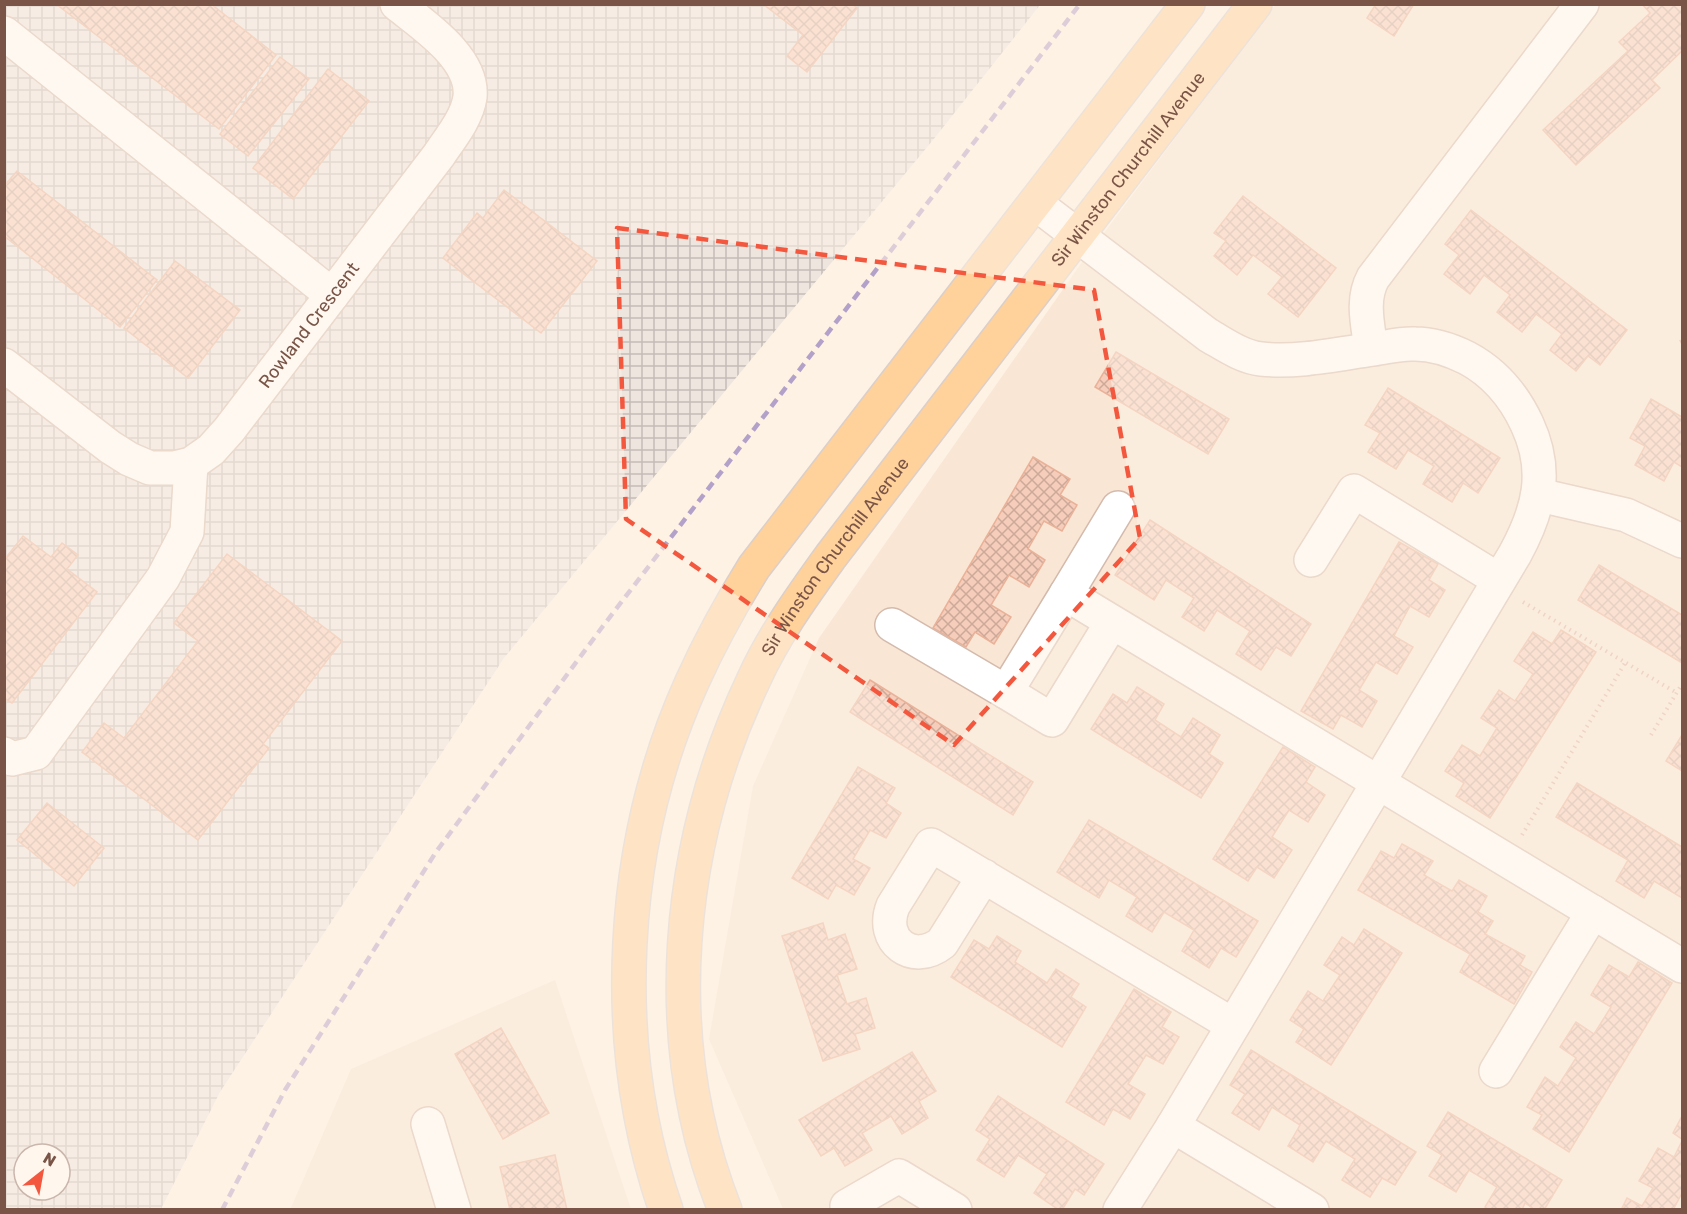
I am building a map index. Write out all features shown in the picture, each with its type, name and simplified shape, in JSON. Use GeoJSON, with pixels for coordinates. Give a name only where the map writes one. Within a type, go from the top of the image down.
{"type":"FeatureCollection","features":[{"type":"Feature","properties":{"kind":"main road"},"geometry":{"type":"LineString","coordinates":[[666,1209],[658,1187],[640,1103],[630,1011],[630,956],[640,846],[656,781],[691,683],[714,636],[754,567],[1188,4]]}},
{"type":"Feature","properties":{"kind":"main road","name":"Sir Winston Churchill Avenue"},"geometry":{"type":"LineString","coordinates":[[725,1209],[700,1132],[692,1088],[687,1047],[683,954],[687,901],[710,790],[721,755],[754,677],[781,630],[831,556],[1255,4]]}},
{"type":"Feature","properties":{"kind":"street","name":"Rowland Crescent"},"geometry":{"type":"LineString","coordinates":[[4,365],[110,447],[150,468],[174,468],[191,464],[211,450],[229,430],[332,295],[449,140],[465,114],[470,96],[467,75],[454,54],[438,37],[397,4]]}},
{"type":"Feature","properties":{"kind":"street"},"geometry":{"type":"LineString","coordinates":[[1371,349],[1366,300],[1367,288],[1372,278],[1582,4]]}},
{"type":"Feature","properties":{"kind":"street"},"geometry":{"type":"LineString","coordinates":[[4,33],[332,295]]}},
{"type":"Feature","properties":{"kind":"street"},"geometry":{"type":"LineString","coordinates":[[1035,203],[1208,334],[1258,359],[1287,360],[1416,344],[1438,347],[1478,364],[1496,377],[1512,396],[1532,434],[1540,478],[1539,495],[1507,588],[1380,782],[1173,1126],[1120,1209]]}},
{"type":"Feature","properties":{"kind":"street"},"geometry":{"type":"LineString","coordinates":[[4,754],[12,759],[36,753],[163,578],[187,532],[191,464]]}},
{"type":"Feature","properties":{"kind":"street"},"geometry":{"type":"LineString","coordinates":[[1311,560],[1354,491],[1507,588]]}},
{"type":"Feature","properties":{"kind":"street"},"geometry":{"type":"LineString","coordinates":[[1539,495],[1626,515],[1683,541]]}},
{"type":"Feature","properties":{"kind":"street"},"geometry":{"type":"LineString","coordinates":[[1006,692],[1118,508]]}},
{"type":"Feature","properties":{"kind":"street"},"geometry":{"type":"LineString","coordinates":[[1066,594],[1683,966]]}},
{"type":"Feature","properties":{"kind":"street"},"geometry":{"type":"LineString","coordinates":[[892,625],[1052,720],[1112,622]]}},
{"type":"Feature","properties":{"kind":"street"},"geometry":{"type":"LineString","coordinates":[[984,876],[1233,1025]]}},
{"type":"Feature","properties":{"kind":"street"},"geometry":{"type":"LineString","coordinates":[[1496,1071],[1593,912]]}},
{"type":"Feature","properties":{"kind":"street"},"geometry":{"type":"LineString","coordinates":[[428,1124],[454,1209]]}},
{"type":"Feature","properties":{"kind":"street"},"geometry":{"type":"LineString","coordinates":[[1173,1126],[1312,1209]]}},
{"type":"Feature","properties":{"kind":"street"},"geometry":{"type":"LineString","coordinates":[[848,1206],[899,1176],[955,1209]]}},
{"type":"Feature","properties":{"kind":"path"},"geometry":{"type":"LineString","coordinates":[[1507,588],[1625,663],[1677,693]]}},
{"type":"Feature","properties":{"kind":"path"},"geometry":{"type":"LineString","coordinates":[[1522,836],[1625,663]]}},
{"type":"Feature","properties":{"kind":"path"},"geometry":{"type":"LineString","coordinates":[[1651,735],[1683,684]]}},
{"type":"Feature","properties":{"kind":"highlighted area"},"geometry":{"type":"Polygon","coordinates":[[[617,228],[1094,290],[1140,538],[954,745],[626,519],[617,228]]]}},
{"type":"Feature","properties":{"kind":"shaded area"},"geometry":{"type":"Polygon","coordinates":[[[5,5],[1040,5],[933,140],[504,658],[220,1092],[161,1209],[5,1210],[5,5]]]}},
{"type":"Feature","properties":{"kind":"shaded area"},"geometry":{"type":"Polygon","coordinates":[[[1275,5],[1682,5],[1682,1209],[783,1209],[709,1039],[753,786],[819,638],[1080,265],[1275,5]]]}},
{"type":"Feature","properties":{"kind":"shaded area"},"geometry":{"type":"Polygon","coordinates":[[[555,980],[631,1209],[290,1210],[351,1069],[555,980]]]}},
{"type":"Feature","properties":{"kind":"building"},"geometry":{"type":"Polygon","coordinates":[[[56,4],[211,4],[276,55],[219,129],[56,4]]]}},
{"type":"Feature","properties":{"kind":"building"},"geometry":{"type":"Polygon","coordinates":[[[763,4],[852,4],[857,8],[807,72],[787,56],[803,35],[763,4]]]}},
{"type":"Feature","properties":{"kind":"building"},"geometry":{"type":"Polygon","coordinates":[[[1376,4],[1414,4],[1394,36],[1367,18],[1376,4]]]}},
{"type":"Feature","properties":{"kind":"building"},"geometry":{"type":"Polygon","coordinates":[[[1642,4],[1682,4],[1682,51],[1652,80],[1660,88],[1576,165],[1543,130],[1628,51],[1619,42],[1650,13],[1642,4]]]}},
{"type":"Feature","properties":{"kind":"building"},"geometry":{"type":"Polygon","coordinates":[[[280,57],[309,79],[248,156],[220,134],[280,57]]]}},
{"type":"Feature","properties":{"kind":"building"},"geometry":{"type":"Polygon","coordinates":[[[328,69],[369,101],[293,199],[253,168],[328,69]]]}},
{"type":"Feature","properties":{"kind":"building"},"geometry":{"type":"Polygon","coordinates":[[[17,171],[157,280],[120,327],[4,236],[4,186],[17,171]]]}},
{"type":"Feature","properties":{"kind":"building"},"geometry":{"type":"Polygon","coordinates":[[[504,190],[597,261],[541,333],[443,258],[477,213],[483,218],[504,190]]]}},
{"type":"Feature","properties":{"kind":"building"},"geometry":{"type":"Polygon","coordinates":[[[1243,196],[1336,268],[1298,317],[1268,294],[1282,277],[1253,255],[1237,275],[1214,256],[1226,241],[1214,233],[1243,196]]]}},
{"type":"Feature","properties":{"kind":"building"},"geometry":{"type":"Polygon","coordinates":[[[1471,210],[1627,330],[1600,365],[1588,356],[1576,371],[1550,350],[1562,334],[1536,314],[1522,332],[1497,312],[1510,295],[1484,275],[1470,294],[1444,274],[1459,255],[1445,244],[1471,210]]]}},
{"type":"Feature","properties":{"kind":"building"},"geometry":{"type":"Polygon","coordinates":[[[175,261],[240,310],[188,378],[124,328],[175,261]]]}},
{"type":"Feature","properties":{"kind":"building"},"geometry":{"type":"Polygon","coordinates":[[[1116,352],[1229,419],[1208,454],[1095,387],[1116,352]]]}},
{"type":"Feature","properties":{"kind":"building"},"geometry":{"type":"Polygon","coordinates":[[[1388,388],[1500,458],[1478,493],[1463,483],[1452,502],[1423,484],[1434,466],[1408,450],[1396,469],[1368,452],[1380,433],[1365,425],[1388,388]]]}},
{"type":"Feature","properties":{"kind":"building"},"geometry":{"type":"Polygon","coordinates":[[[1651,399],[1682,417],[1682,467],[1674,462],[1664,481],[1635,465],[1645,446],[1630,438],[1651,399]]]}},
{"type":"Feature","properties":{"kind":"building"},"geometry":{"type":"Polygon","coordinates":[[[1033,457],[1070,479],[1060,495],[1077,505],[1062,531],[1044,521],[1028,549],[1045,560],[1029,587],[1009,575],[991,605],[1011,617],[994,644],[975,632],[966,647],[933,628],[1033,457]]]}},
{"type":"Feature","properties":{"kind":"building"},"geometry":{"type":"Polygon","coordinates":[[[1150,520],[1311,624],[1291,656],[1276,647],[1261,670],[1236,654],[1250,631],[1217,610],[1204,631],[1182,617],[1194,598],[1166,580],[1154,600],[1115,575],[1150,520]]]}},
{"type":"Feature","properties":{"kind":"building"},"geometry":{"type":"Polygon","coordinates":[[[23,536],[51,557],[62,543],[78,555],[67,569],[97,592],[12,703],[4,698],[4,560],[23,536]]]}},
{"type":"Feature","properties":{"kind":"building"},"geometry":{"type":"Polygon","coordinates":[[[1399,542],[1438,564],[1429,580],[1445,590],[1429,617],[1410,606],[1394,636],[1413,647],[1397,674],[1376,662],[1359,690],[1377,701],[1362,727],[1341,715],[1333,729],[1301,711],[1399,542]]]}},
{"type":"Feature","properties":{"kind":"building"},"geometry":{"type":"Polygon","coordinates":[[[227,554],[342,641],[263,744],[269,748],[198,840],[82,752],[104,723],[124,738],[198,641],[174,623],[227,554]]]}},
{"type":"Feature","properties":{"kind":"building"},"geometry":{"type":"Polygon","coordinates":[[[1599,565],[1682,615],[1682,663],[1578,600],[1599,565]]]}},
{"type":"Feature","properties":{"kind":"building"},"geometry":{"type":"Polygon","coordinates":[[[1561,630],[1596,652],[1490,818],[1456,796],[1464,783],[1445,771],[1462,745],[1480,756],[1497,728],[1481,718],[1499,690],[1515,701],[1533,674],[1514,661],[1533,632],[1552,644],[1561,630]]]}},
{"type":"Feature","properties":{"kind":"building"},"geometry":{"type":"Polygon","coordinates":[[[870,680],[1033,782],[1013,815],[850,712],[870,680]]]}},
{"type":"Feature","properties":{"kind":"building"},"geometry":{"type":"Polygon","coordinates":[[[1137,687],[1164,704],[1155,720],[1181,737],[1193,718],[1220,735],[1209,754],[1223,763],[1201,798],[1091,729],[1113,694],[1127,703],[1137,687]]]}},
{"type":"Feature","properties":{"kind":"building"},"geometry":{"type":"Polygon","coordinates":[[[1682,735],[1682,771],[1666,761],[1682,735]]]}},
{"type":"Feature","properties":{"kind":"building"},"geometry":{"type":"Polygon","coordinates":[[[1283,747],[1315,767],[1306,782],[1325,795],[1308,822],[1289,810],[1272,837],[1292,850],[1274,878],[1257,867],[1248,881],[1213,859],[1283,747]]]}},
{"type":"Feature","properties":{"kind":"building"},"geometry":{"type":"Polygon","coordinates":[[[858,767],[895,788],[886,803],[901,813],[886,838],[870,830],[853,859],[870,868],[854,895],[836,885],[828,899],[792,878],[858,767]]]}},
{"type":"Feature","properties":{"kind":"building"},"geometry":{"type":"Polygon","coordinates":[[[1577,783],[1682,847],[1682,898],[1654,881],[1644,898],[1616,881],[1628,860],[1556,817],[1577,783]]]}},
{"type":"Feature","properties":{"kind":"building"},"geometry":{"type":"Polygon","coordinates":[[[47,803],[104,848],[74,886],[17,840],[47,803]]]}},
{"type":"Feature","properties":{"kind":"building"},"geometry":{"type":"Polygon","coordinates":[[[1089,820],[1258,921],[1236,957],[1221,948],[1209,968],[1182,951],[1194,930],[1164,912],[1152,932],[1126,916],[1137,897],[1109,880],[1099,898],[1057,872],[1089,820]]]}},
{"type":"Feature","properties":{"kind":"building"},"geometry":{"type":"Polygon","coordinates":[[[1402,844],[1433,861],[1424,875],[1452,891],[1459,880],[1487,896],[1478,912],[1493,921],[1485,934],[1525,956],[1520,965],[1532,972],[1514,1004],[1460,972],[1470,954],[1358,890],[1381,851],[1394,858],[1402,844]]]}},
{"type":"Feature","properties":{"kind":"building"},"geometry":{"type":"Polygon","coordinates":[[[823,923],[828,940],[845,934],[857,969],[837,975],[847,1004],[866,998],[875,1028],[855,1034],[860,1049],[823,1061],[782,936],[823,923]]]}},
{"type":"Feature","properties":{"kind":"building"},"geometry":{"type":"Polygon","coordinates":[[[1364,929],[1402,953],[1331,1065],[1296,1042],[1304,1029],[1290,1020],[1308,991],[1323,1001],[1340,975],[1324,965],[1342,937],[1354,945],[1364,929]]]}},
{"type":"Feature","properties":{"kind":"building"},"geometry":{"type":"Polygon","coordinates":[[[997,936],[1021,951],[1015,962],[1047,983],[1056,969],[1079,984],[1071,997],[1086,1007],[1062,1047],[951,977],[974,940],[989,949],[997,936]]]}},
{"type":"Feature","properties":{"kind":"building"},"geometry":{"type":"Polygon","coordinates":[[[1638,962],[1672,983],[1569,1152],[1533,1129],[1542,1115],[1527,1107],[1545,1077],[1558,1086],[1576,1058],[1560,1047],[1576,1022],[1594,1034],[1611,1007],[1591,995],[1609,965],[1629,977],[1638,962]]]}},
{"type":"Feature","properties":{"kind":"building"},"geometry":{"type":"Polygon","coordinates":[[[1134,989],[1171,1012],[1162,1027],[1179,1037],[1163,1064],[1146,1055],[1128,1084],[1145,1094],[1130,1119],[1113,1109],[1104,1125],[1066,1102],[1134,989]]]}},
{"type":"Feature","properties":{"kind":"building"},"geometry":{"type":"Polygon","coordinates":[[[501,1028],[549,1113],[503,1139],[455,1054],[501,1028]]]}},
{"type":"Feature","properties":{"kind":"building"},"geometry":{"type":"Polygon","coordinates":[[[1251,1050],[1416,1152],[1395,1185],[1382,1178],[1370,1197],[1342,1180],[1355,1159],[1326,1141],[1313,1162],[1288,1146],[1300,1125],[1272,1107],[1259,1130],[1232,1113],[1245,1094],[1230,1085],[1251,1050]]]}},
{"type":"Feature","properties":{"kind":"building"},"geometry":{"type":"Polygon","coordinates":[[[912,1052],[936,1091],[919,1101],[928,1118],[902,1134],[891,1116],[862,1133],[872,1150],[845,1166],[834,1148],[821,1156],[799,1120],[912,1052]]]}},
{"type":"Feature","properties":{"kind":"building"},"geometry":{"type":"Polygon","coordinates":[[[998,1096],[1104,1164],[1084,1195],[1075,1189],[1062,1210],[1059,1210],[1034,1193],[1047,1174],[1018,1155],[1004,1177],[977,1160],[990,1139],[976,1130],[998,1096]]]}},
{"type":"Feature","properties":{"kind":"building"},"geometry":{"type":"Polygon","coordinates":[[[1448,1112],[1562,1180],[1544,1210],[1535,1210],[1525,1203],[1522,1210],[1489,1210],[1485,1207],[1497,1187],[1469,1170],[1456,1192],[1429,1176],[1442,1155],[1427,1146],[1448,1112]]]}},
{"type":"Feature","properties":{"kind":"building"},"geometry":{"type":"Polygon","coordinates":[[[1682,1116],[1682,1139],[1673,1133],[1682,1116]]]}},
{"type":"Feature","properties":{"kind":"building"},"geometry":{"type":"Polygon","coordinates":[[[1682,1141],[1682,1193],[1673,1210],[1621,1210],[1627,1198],[1642,1206],[1653,1188],[1639,1181],[1658,1148],[1674,1157],[1682,1141]]]}},
{"type":"Feature","properties":{"kind":"building"},"geometry":{"type":"Polygon","coordinates":[[[555,1155],[567,1210],[510,1210],[500,1167],[555,1155]]]}},
{"type":"Feature","properties":{"kind":"railway"},"geometry":{"type":"LineString","coordinates":[[222,1210],[285,1090],[436,852],[603,626],[1080,4]]}}]}
